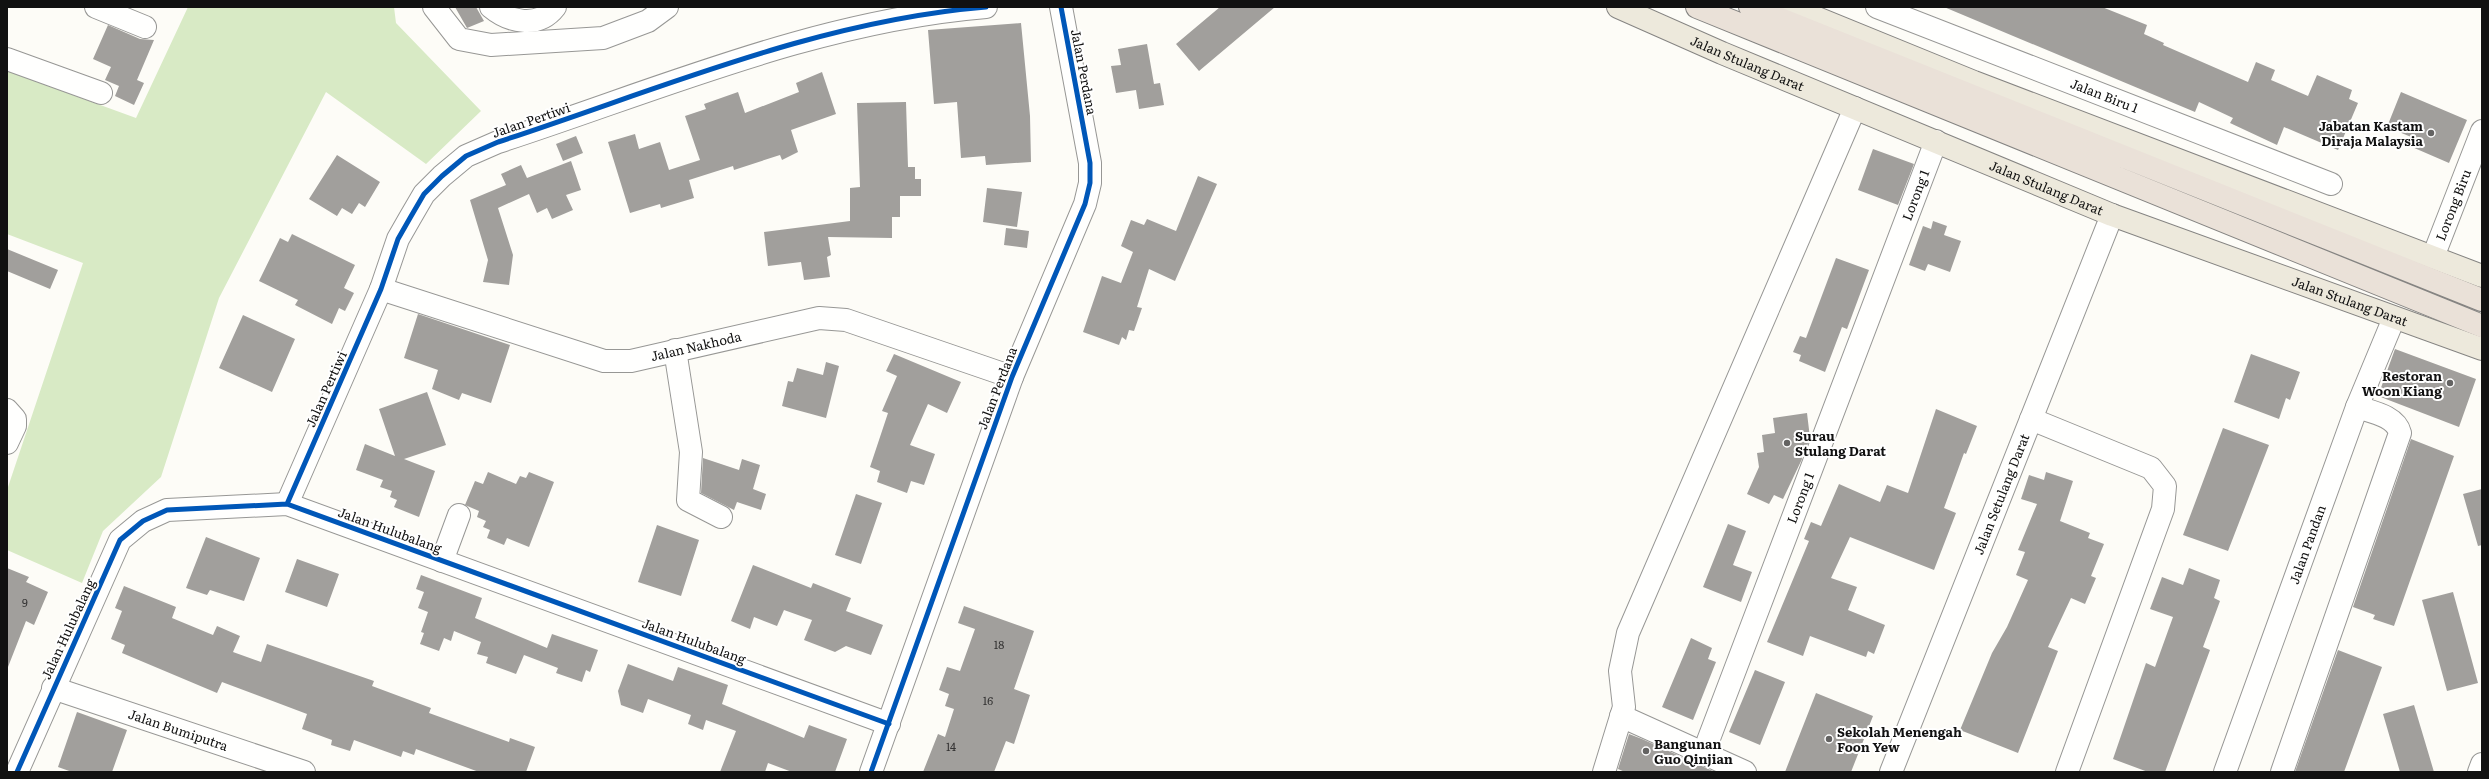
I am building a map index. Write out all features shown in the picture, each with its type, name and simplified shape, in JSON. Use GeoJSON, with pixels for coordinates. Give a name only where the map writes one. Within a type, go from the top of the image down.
{"type":"FeatureCollection","features":[{"type":"Feature","properties":{"kind":"highway"},"geometry":{"type":"LineString","coordinates":[[1697,7],[2482,326]]}},
{"type":"Feature","properties":{"kind":"highway"},"geometry":{"type":"LineString","coordinates":[[1750,7],[2482,300]]}},
{"type":"Feature","properties":{"kind":"main road","name":"Jalan Stulang Darat"},"geometry":{"type":"LineString","coordinates":[[1618,7],[1852,115],[1936,142],[2112,216],[2482,349]]}},
{"type":"Feature","properties":{"kind":"main road"},"geometry":{"type":"LineString","coordinates":[[1790,7],[1823,14],[1974,82],[2482,276]]}},
{"type":"Feature","properties":{"kind":"street"},"geometry":{"type":"LineString","coordinates":[[96,7],[145,27]]}},
{"type":"Feature","properties":{"kind":"street"},"geometry":{"type":"LineString","coordinates":[[434,7],[459,39],[491,45],[603,38],[648,21],[667,7]]}},
{"type":"Feature","properties":{"kind":"street"},"geometry":{"type":"LineString","coordinates":[[491,45],[496,12],[515,21],[529,21],[542,18],[555,7]]}},
{"type":"Feature","properties":{"kind":"street","name":"Jalan Pertiwi"},"geometry":{"type":"LineString","coordinates":[[287,504],[381,289],[398,239],[424,194],[466,156],[498,142],[764,51],[872,23],[958,8],[986,7]]}},
{"type":"Feature","properties":{"kind":"street","name":"Jalan Perdana"},"geometry":{"type":"LineString","coordinates":[[871,772],[1012,377],[1085,204],[1090,183],[1090,163],[1060,7]]}},
{"type":"Feature","properties":{"kind":"street","name":"Jalan Biru 1"},"geometry":{"type":"LineString","coordinates":[[1877,7],[2331,184]]}},
{"type":"Feature","properties":{"kind":"street"},"geometry":{"type":"LineString","coordinates":[[7,59],[101,93]]}},
{"type":"Feature","properties":{"kind":"street"},"geometry":{"type":"LineString","coordinates":[[1604,772],[1624,707],[1620,671],[1628,633],[1852,115]]}},
{"type":"Feature","properties":{"kind":"street","name":"Lorong Biru"},"geometry":{"type":"LineString","coordinates":[[2433,257],[2482,131]]}},
{"type":"Feature","properties":{"kind":"street","name":"Lorong 1"},"geometry":{"type":"LineString","coordinates":[[1708,741],[1936,142]]}},
{"type":"Feature","properties":{"kind":"street","name":"Jalan Setulang Darat"},"geometry":{"type":"LineString","coordinates":[[1891,772],[2112,216]]}},
{"type":"Feature","properties":{"kind":"street","name":"Jalan Nakhoda"},"geometry":{"type":"LineString","coordinates":[[381,289],[604,361],[631,361],[819,318],[835,318],[846,320],[1012,377]]}},
{"type":"Feature","properties":{"kind":"street","name":"Jalan Pandan"},"geometry":{"type":"LineString","coordinates":[[2225,772],[2357,407],[2394,318]]}},
{"type":"Feature","properties":{"kind":"street"},"geometry":{"type":"LineString","coordinates":[[675,350],[691,452],[688,500],[721,517]]}},
{"type":"Feature","properties":{"kind":"street"},"geometry":{"type":"LineString","coordinates":[[2282,772],[2400,433],[2398,426],[2391,419],[2357,407]]}},
{"type":"Feature","properties":{"kind":"street"},"geometry":{"type":"LineString","coordinates":[[7,410],[15,419],[8,437]]}},
{"type":"Feature","properties":{"kind":"street"},"geometry":{"type":"LineString","coordinates":[[2031,419],[2151,468],[2165,486],[2163,509],[2067,772]]}},
{"type":"Feature","properties":{"kind":"street","name":"Jalan Hulubalang"},"geometry":{"type":"LineString","coordinates":[[17,772],[120,540],[143,521],[167,510],[287,504],[889,724]]}},
{"type":"Feature","properties":{"kind":"street"},"geometry":{"type":"LineString","coordinates":[[442,561],[459,515]]}},
{"type":"Feature","properties":{"kind":"street","name":"Jalan Bumiputra"},"geometry":{"type":"LineString","coordinates":[[53,688],[304,772]]}},
{"type":"Feature","properties":{"kind":"street"},"geometry":{"type":"LineString","coordinates":[[1621,716],[1745,772]]}},
{"type":"Feature","properties":{"kind":"street"},"geometry":{"type":"LineString","coordinates":[[2479,772],[2482,764]]}},
{"type":"Feature","properties":{"kind":"green space"},"geometry":{"type":"Polygon","coordinates":[[[188,7],[394,7],[396,23],[481,111],[426,164],[326,92],[219,298],[161,477],[103,531],[82,583],[7,550],[7,490],[83,263],[7,234],[7,71],[136,118],[188,7]]]}},
{"type":"Feature","properties":{"kind":"building"},"geometry":{"type":"Polygon","coordinates":[[[455,7],[476,7],[484,21],[467,28],[455,7]]]}},
{"type":"Feature","properties":{"kind":"building"},"geometry":{"type":"Polygon","coordinates":[[[1220,7],[1275,7],[1199,71],[1176,44],[1220,7]]]}},
{"type":"Feature","properties":{"kind":"building"},"geometry":{"type":"Polygon","coordinates":[[[1944,7],[2102,7],[2147,25],[2144,34],[2164,43],[2163,45],[2248,82],[2256,62],[2275,70],[2271,80],[2308,96],[2317,75],[2352,90],[2349,99],[2358,103],[2338,150],[2284,127],[2277,145],[2230,123],[2233,118],[2199,102],[2195,112],[1944,7]]]}},
{"type":"Feature","properties":{"kind":"building"},"geometry":{"type":"Polygon","coordinates":[[[1021,23],[1030,116],[1031,162],[986,165],[985,156],[961,158],[957,102],[934,104],[928,30],[1021,23]]]}},
{"type":"Feature","properties":{"kind":"building"},"geometry":{"type":"Polygon","coordinates":[[[108,25],[140,39],[154,40],[137,80],[144,83],[134,105],[115,96],[119,86],[105,80],[111,67],[93,59],[108,25]]]}},
{"type":"Feature","properties":{"kind":"building"},"geometry":{"type":"Polygon","coordinates":[[[1147,44],[1154,84],[1160,83],[1164,105],[1139,109],[1136,90],[1116,93],[1111,66],[1121,65],[1118,49],[1147,44]]]}},
{"type":"Feature","properties":{"kind":"building"},"geometry":{"type":"Polygon","coordinates":[[[822,72],[836,114],[791,130],[798,152],[782,160],[780,155],[734,170],[733,166],[689,180],[694,198],[661,208],[660,204],[630,213],[608,142],[635,134],[639,149],[660,142],[669,170],[700,160],[685,116],[706,109],[704,104],[738,92],[745,113],[799,92],[796,83],[822,72]]]}},
{"type":"Feature","properties":{"kind":"building","name":"Jabatan Kastam Diraja Malaysia"},"geometry":{"type":"Polygon","coordinates":[[[2401,92],[2467,120],[2449,163],[2412,147],[2416,139],[2387,127],[2401,92]]]}},
{"type":"Feature","properties":{"kind":"building"},"geometry":{"type":"Polygon","coordinates":[[[906,102],[908,167],[915,167],[915,179],[921,179],[921,196],[900,196],[900,217],[892,217],[892,238],[828,237],[831,255],[827,257],[830,277],[804,280],[801,262],[768,266],[764,232],[850,221],[850,188],[860,187],[857,103],[906,102]]]}},
{"type":"Feature","properties":{"kind":"building"},"geometry":{"type":"Polygon","coordinates":[[[576,136],[583,153],[563,161],[556,144],[576,136]]]}},
{"type":"Feature","properties":{"kind":"building"},"geometry":{"type":"Polygon","coordinates":[[[1873,149],[1914,164],[1898,205],[1858,190],[1873,149]]]}},
{"type":"Feature","properties":{"kind":"building"},"geometry":{"type":"Polygon","coordinates":[[[337,155],[380,182],[365,207],[359,203],[352,214],[342,208],[337,216],[309,199],[337,155]]]}},
{"type":"Feature","properties":{"kind":"building"},"geometry":{"type":"Polygon","coordinates":[[[571,161],[581,190],[566,195],[573,210],[552,219],[547,208],[537,213],[529,194],[498,208],[513,255],[509,285],[483,282],[488,260],[470,200],[506,185],[501,174],[521,165],[527,178],[571,161]]]}},
{"type":"Feature","properties":{"kind":"building"},"geometry":{"type":"Polygon","coordinates":[[[1198,176],[1217,184],[1175,281],[1149,269],[1137,307],[1142,308],[1134,331],[1129,330],[1126,340],[1122,337],[1119,345],[1083,332],[1102,276],[1121,283],[1133,252],[1121,246],[1131,220],[1144,225],[1147,219],[1176,231],[1198,176]]]}},
{"type":"Feature","properties":{"kind":"building"},"geometry":{"type":"Polygon","coordinates":[[[987,188],[1022,192],[1017,227],[983,222],[987,188]]]}},
{"type":"Feature","properties":{"kind":"building"},"geometry":{"type":"Polygon","coordinates":[[[1933,221],[1947,226],[1944,235],[1961,241],[1950,272],[1928,264],[1925,271],[1909,265],[1923,226],[1931,229],[1933,221]]]}},
{"type":"Feature","properties":{"kind":"building"},"geometry":{"type":"Polygon","coordinates":[[[1006,228],[1029,231],[1027,248],[1004,245],[1006,228]]]}},
{"type":"Feature","properties":{"kind":"building"},"geometry":{"type":"Polygon","coordinates":[[[292,234],[355,265],[344,288],[354,293],[345,311],[339,308],[332,324],[295,305],[298,300],[259,281],[280,238],[288,242],[292,234]]]}},
{"type":"Feature","properties":{"kind":"building"},"geometry":{"type":"Polygon","coordinates":[[[7,249],[58,270],[50,289],[7,271],[7,249]]]}},
{"type":"Feature","properties":{"kind":"building"},"geometry":{"type":"Polygon","coordinates":[[[1836,258],[1869,270],[1847,329],[1842,327],[1825,372],[1799,361],[1801,355],[1793,352],[1800,336],[1806,338],[1836,258]]]}},
{"type":"Feature","properties":{"kind":"building"},"geometry":{"type":"Polygon","coordinates":[[[418,314],[510,345],[491,403],[462,393],[459,400],[432,389],[438,370],[404,358],[418,314]]]}},
{"type":"Feature","properties":{"kind":"building"},"geometry":{"type":"Polygon","coordinates":[[[243,315],[295,339],[272,392],[219,368],[243,315]]]}},
{"type":"Feature","properties":{"kind":"building"},"geometry":{"type":"Polygon","coordinates":[[[2395,349],[2476,379],[2459,427],[2378,396],[2395,349]]]}},
{"type":"Feature","properties":{"kind":"building"},"geometry":{"type":"Polygon","coordinates":[[[894,354],[961,382],[947,413],[928,404],[910,445],[935,454],[924,485],[911,481],[907,493],[877,482],[880,471],[870,467],[888,413],[882,411],[897,376],[886,371],[894,354]]]}},
{"type":"Feature","properties":{"kind":"building"},"geometry":{"type":"Polygon","coordinates":[[[2251,354],[2300,372],[2290,400],[2286,398],[2279,419],[2234,402],[2251,354]]]}},
{"type":"Feature","properties":{"kind":"building"},"geometry":{"type":"Polygon","coordinates":[[[826,362],[839,366],[826,418],[782,406],[788,381],[793,382],[797,368],[823,375],[826,362]]]}},
{"type":"Feature","properties":{"kind":"building"},"geometry":{"type":"Polygon","coordinates":[[[427,392],[446,445],[404,459],[435,471],[419,517],[394,507],[397,500],[390,497],[392,491],[380,487],[383,480],[356,470],[365,444],[395,456],[379,409],[427,392]]]}},
{"type":"Feature","properties":{"kind":"building"},"geometry":{"type":"Polygon","coordinates":[[[1936,409],[1977,426],[1966,454],[1964,453],[1944,508],[1956,513],[1934,570],[1850,537],[1831,578],[1857,587],[1848,610],[1885,625],[1874,654],[1868,651],[1866,657],[1810,636],[1803,656],[1767,642],[1809,541],[1804,539],[1811,522],[1821,526],[1839,484],[1880,502],[1887,485],[1908,493],[1936,409]]]}},
{"type":"Feature","properties":{"kind":"building","name":"Surau Stulang Darat"},"geometry":{"type":"Polygon","coordinates":[[[1807,413],[1810,438],[1805,451],[1801,452],[1802,459],[1783,499],[1774,495],[1769,504],[1747,494],[1759,467],[1757,453],[1764,452],[1762,435],[1775,433],[1773,418],[1807,413]]]}},
{"type":"Feature","properties":{"kind":"building"},"geometry":{"type":"Polygon","coordinates":[[[2223,428],[2269,445],[2228,551],[2183,535],[2223,428]]]}},
{"type":"Feature","properties":{"kind":"building"},"geometry":{"type":"Polygon","coordinates":[[[2411,439],[2454,456],[2394,626],[2373,619],[2375,615],[2353,607],[2411,439]]]}},
{"type":"Feature","properties":{"kind":"building"},"geometry":{"type":"Polygon","coordinates":[[[703,458],[739,470],[742,459],[760,465],[753,489],[766,494],[761,510],[737,502],[734,510],[701,493],[703,458]]]}},
{"type":"Feature","properties":{"kind":"building"},"geometry":{"type":"Polygon","coordinates":[[[488,472],[516,484],[520,476],[526,478],[529,472],[554,482],[529,547],[507,538],[504,545],[487,538],[490,530],[483,527],[486,521],[477,517],[479,511],[465,505],[475,481],[483,484],[488,472]]]}},
{"type":"Feature","properties":{"kind":"building"},"geometry":{"type":"Polygon","coordinates":[[[2046,472],[2073,481],[2060,521],[2090,533],[2088,538],[2104,544],[2091,576],[2096,578],[2085,604],[2071,598],[2048,647],[2058,651],[2018,753],[1960,730],[1992,653],[2007,627],[2028,580],[2016,575],[2025,552],[2018,550],[2037,504],[2021,499],[2029,475],[2044,480],[2046,472]]]}},
{"type":"Feature","properties":{"kind":"building"},"geometry":{"type":"Polygon","coordinates":[[[2482,489],[2482,545],[2478,546],[2463,494],[2482,489]]]}},
{"type":"Feature","properties":{"kind":"building"},"geometry":{"type":"Polygon","coordinates":[[[856,494],[882,503],[861,564],[835,555],[856,494]]]}},
{"type":"Feature","properties":{"kind":"building"},"geometry":{"type":"Polygon","coordinates":[[[1728,524],[1746,531],[1733,565],[1752,572],[1741,602],[1703,587],[1728,524]]]}},
{"type":"Feature","properties":{"kind":"building"},"geometry":{"type":"Polygon","coordinates":[[[657,525],[699,540],[681,596],[638,582],[657,525]]]}},
{"type":"Feature","properties":{"kind":"building"},"geometry":{"type":"Polygon","coordinates":[[[206,537],[260,558],[244,601],[210,590],[207,595],[186,588],[206,537]]]}},
{"type":"Feature","properties":{"kind":"building"},"geometry":{"type":"Polygon","coordinates":[[[297,559],[339,574],[327,607],[285,592],[297,559]]]}},
{"type":"Feature","properties":{"kind":"building"},"geometry":{"type":"Polygon","coordinates":[[[753,565],[811,588],[813,583],[851,598],[846,611],[883,625],[871,655],[846,646],[835,652],[804,640],[812,620],[784,610],[777,626],[754,617],[750,629],[731,621],[753,565]]]}},
{"type":"Feature","properties":{"kind":"building"},"geometry":{"type":"Polygon","coordinates":[[[7,568],[29,577],[26,582],[48,592],[34,625],[26,621],[8,667],[7,568]]]}},
{"type":"Feature","properties":{"kind":"building"},"geometry":{"type":"Polygon","coordinates":[[[2189,568],[2220,580],[2214,598],[2220,601],[2203,647],[2210,650],[2165,772],[2148,772],[2113,759],[2146,663],[2155,667],[2173,617],[2150,609],[2162,577],[2183,585],[2189,568]]]}},
{"type":"Feature","properties":{"kind":"building"},"geometry":{"type":"Polygon","coordinates":[[[421,575],[482,598],[475,618],[547,648],[552,634],[598,650],[590,672],[586,670],[582,682],[556,673],[558,668],[524,655],[516,674],[486,663],[488,657],[477,654],[481,642],[454,631],[451,641],[444,638],[439,651],[420,644],[424,633],[421,632],[428,612],[418,608],[424,592],[416,589],[421,575]]]}},
{"type":"Feature","properties":{"kind":"building"},"geometry":{"type":"Polygon","coordinates":[[[124,586],[176,607],[172,618],[213,635],[217,626],[240,636],[233,652],[261,662],[267,644],[374,681],[372,686],[431,708],[429,713],[509,742],[510,738],[535,747],[526,772],[479,772],[416,749],[414,755],[403,751],[401,757],[354,740],[350,751],[331,745],[332,740],[302,729],[307,714],[222,682],[217,693],[122,653],[125,645],[111,639],[122,611],[115,608],[124,586]]]}},
{"type":"Feature","properties":{"kind":"building"},"geometry":{"type":"Polygon","coordinates":[[[2453,592],[2478,683],[2447,691],[2422,600],[2453,592]]]}},
{"type":"Feature","properties":{"kind":"building"},"geometry":{"type":"Polygon","coordinates":[[[964,606],[1034,631],[1014,689],[1030,695],[1014,744],[1006,741],[994,772],[923,772],[938,734],[945,737],[954,709],[945,706],[949,694],[939,690],[947,667],[960,671],[975,629],[958,623],[964,606]]]}},
{"type":"Feature","properties":{"kind":"building"},"geometry":{"type":"Polygon","coordinates":[[[1691,638],[1712,648],[1708,659],[1716,662],[1693,720],[1662,707],[1691,638]]]}},
{"type":"Feature","properties":{"kind":"building"},"geometry":{"type":"Polygon","coordinates":[[[2338,650],[2382,667],[2344,772],[2295,772],[2338,650]]]}},
{"type":"Feature","properties":{"kind":"building"},"geometry":{"type":"Polygon","coordinates":[[[628,664],[673,681],[678,667],[728,685],[722,704],[804,738],[809,725],[847,739],[835,772],[792,772],[768,763],[765,772],[720,772],[736,731],[706,720],[703,730],[688,724],[691,715],[648,699],[643,713],[621,705],[618,691],[628,664]]]}},
{"type":"Feature","properties":{"kind":"building"},"geometry":{"type":"Polygon","coordinates":[[[1755,670],[1785,682],[1760,745],[1729,732],[1755,670]]]}},
{"type":"Feature","properties":{"kind":"building"},"geometry":{"type":"Polygon","coordinates":[[[1816,693],[1873,716],[1851,772],[1785,772],[1816,693]]]}},
{"type":"Feature","properties":{"kind":"building"},"geometry":{"type":"Polygon","coordinates":[[[2414,705],[2434,772],[2400,772],[2383,714],[2414,705]]]}},
{"type":"Feature","properties":{"kind":"building"},"geometry":{"type":"Polygon","coordinates":[[[77,712],[127,730],[112,772],[72,772],[58,767],[77,712]]]}},
{"type":"Feature","properties":{"kind":"building","name":"Bangunan Guo Qinjian"},"geometry":{"type":"Polygon","coordinates":[[[1629,734],[1715,772],[1625,772],[1618,769],[1629,734]]]}},
{"type":"Feature","properties":{"kind":"cycle path"},"geometry":{"type":"LineString","coordinates":[[287,504],[381,289],[398,239],[424,194],[442,176],[466,156],[498,142],[678,80],[799,42],[861,27],[923,15],[986,7]]}},
{"type":"Feature","properties":{"kind":"cycle path"},"geometry":{"type":"LineString","coordinates":[[871,772],[1012,377],[1085,204],[1090,183],[1090,163],[1061,7]]}},
{"type":"Feature","properties":{"kind":"cycle path"},"geometry":{"type":"LineString","coordinates":[[17,772],[120,540],[143,521],[167,510],[287,504],[889,724]]}},
{"type":"Feature","properties":{"kind":"place","name":"Jabatan Kastam Diraja Malaysia"},"geometry":{"type":"Point","coordinates":[2431,133]}},
{"type":"Feature","properties":{"kind":"place","name":"Restoran Woon Kiang"},"geometry":{"type":"Point","coordinates":[2450,383]}},
{"type":"Feature","properties":{"kind":"place","name":"Surau Stulang Darat"},"geometry":{"type":"Point","coordinates":[1787,443]}},
{"type":"Feature","properties":{"kind":"place","name":"Sekolah Menengah Foon Yew"},"geometry":{"type":"Point","coordinates":[1829,739]}},
{"type":"Feature","properties":{"kind":"place","name":"Bangunan Guo Qinjian"},"geometry":{"type":"Point","coordinates":[1646,751]}}]}
